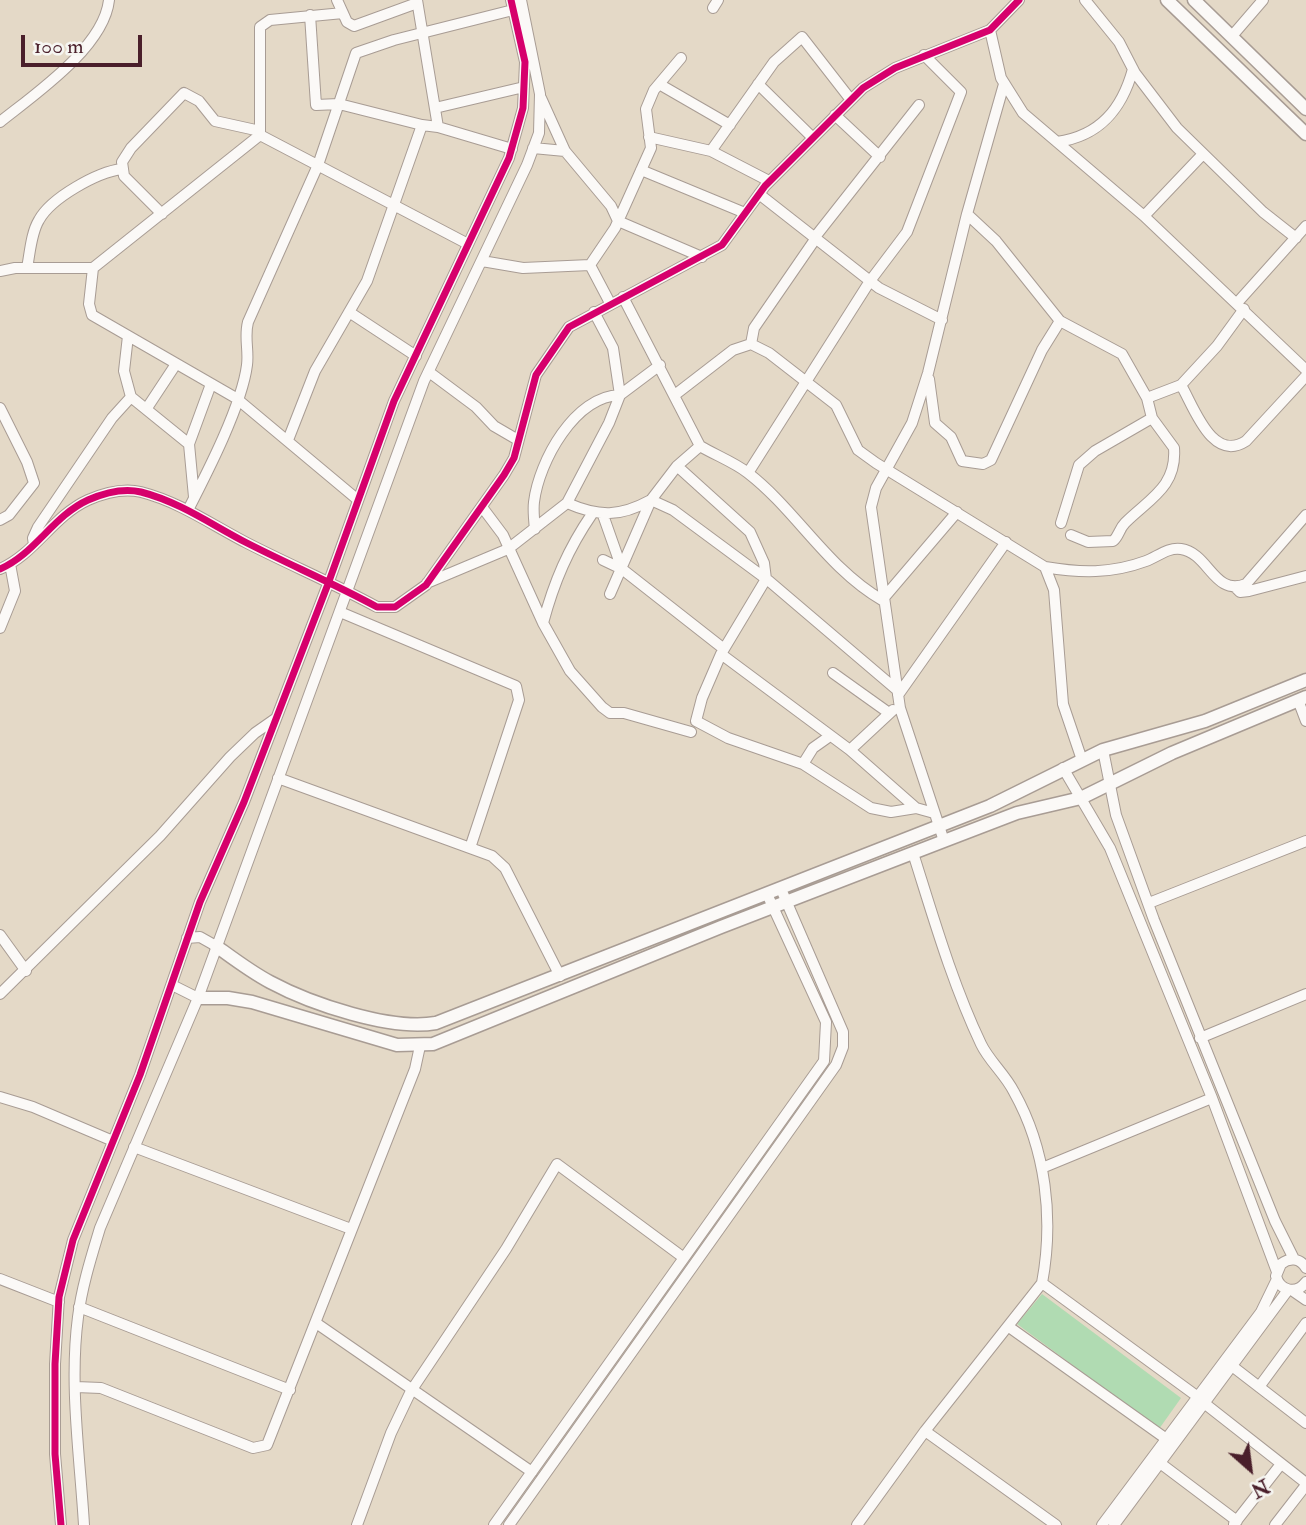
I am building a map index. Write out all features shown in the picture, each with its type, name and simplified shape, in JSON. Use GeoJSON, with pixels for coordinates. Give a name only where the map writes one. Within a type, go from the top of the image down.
{"type":"FeatureCollection","features":[{"type":"Feature","properties":{"kind":"main road"},"geometry":{"type":"LineString","coordinates":[[1167,0],[1306,134]]}},
{"type":"Feature","properties":{"kind":"main road"},"geometry":{"type":"LineString","coordinates":[[1194,0],[1306,109]]}},
{"type":"Feature","properties":{"kind":"main road"},"geometry":{"type":"LineString","coordinates":[[216,946],[258,976],[287,990],[405,1026],[436,1023],[783,895],[939,825],[1007,798],[1103,750],[1205,721],[1306,680]]}},
{"type":"Feature","properties":{"kind":"main road"},"geometry":{"type":"LineString","coordinates":[[783,895],[913,853],[1017,813],[1081,798],[1172,753],[1302,699]]}},
{"type":"Feature","properties":{"kind":"main road"},"geometry":{"type":"LineString","coordinates":[[198,998],[228,998],[252,1002],[389,1044],[420,1046],[445,1041],[770,900]]}},
{"type":"Feature","properties":{"kind":"street"},"geometry":{"type":"LineString","coordinates":[[337,0],[349,25],[354,26],[417,2],[438,127]]}},
{"type":"Feature","properties":{"kind":"street"},"geometry":{"type":"LineString","coordinates":[[84,1525],[76,1387],[79,1307],[100,1228],[198,998],[429,372],[539,133],[540,94],[522,0]]}},
{"type":"Feature","properties":{"kind":"street"},"geometry":{"type":"LineString","coordinates":[[427,583],[514,458],[536,375],[569,327],[722,245],[769,181],[851,100],[895,68],[989,30],[1019,0]]}},
{"type":"Feature","properties":{"kind":"street"},"geometry":{"type":"LineString","coordinates":[[1085,0],[1119,42],[1133,69],[1177,128],[1263,212],[1296,238]]}},
{"type":"Feature","properties":{"kind":"street"},"geometry":{"type":"LineString","coordinates":[[1232,36],[1263,0]]}},
{"type":"Feature","properties":{"kind":"street"},"geometry":{"type":"LineString","coordinates":[[0,122],[5,112],[52,81],[102,25],[111,3]]}},
{"type":"Feature","properties":{"kind":"street"},"geometry":{"type":"LineString","coordinates":[[61,1525],[55,1377],[59,1302],[73,1240],[113,1141],[187,939],[328,584],[394,401],[512,149],[523,108],[525,62],[512,5],[356,53],[318,165],[248,322],[244,336],[247,364],[236,398],[188,510]]}},
{"type":"Feature","properties":{"kind":"street"},"geometry":{"type":"LineString","coordinates":[[260,133],[258,31],[262,24],[270,20],[343,13]]}},
{"type":"Feature","properties":{"kind":"street"},"geometry":{"type":"LineString","coordinates":[[310,15],[316,105],[339,104],[438,127],[512,149]]}},
{"type":"Feature","properties":{"kind":"street"},"geometry":{"type":"LineString","coordinates":[[989,30],[1004,84],[1023,113],[1144,216],[1306,370]]}},
{"type":"Feature","properties":{"kind":"street"},"geometry":{"type":"LineString","coordinates":[[710,151],[774,62],[802,37],[851,100]]}},
{"type":"Feature","properties":{"kind":"street"},"geometry":{"type":"LineString","coordinates":[[748,473],[870,281],[906,232],[961,92],[924,55]]}},
{"type":"Feature","properties":{"kind":"street"},"geometry":{"type":"LineString","coordinates":[[590,265],[618,221],[651,148],[646,109],[659,84],[681,58]]}},
{"type":"Feature","properties":{"kind":"street"},"geometry":{"type":"LineString","coordinates":[[1057,142],[1074,140],[1115,113],[1126,95],[1133,69]]}},
{"type":"Feature","properties":{"kind":"street"},"geometry":{"type":"LineString","coordinates":[[659,84],[730,125]]}},
{"type":"Feature","properties":{"kind":"street"},"geometry":{"type":"LineString","coordinates":[[758,84],[812,137]]}},
{"type":"Feature","properties":{"kind":"street"},"geometry":{"type":"LineString","coordinates":[[944,841],[898,696],[882,600],[871,507],[876,488],[912,423],[928,373],[967,214],[1004,84]]}},
{"type":"Feature","properties":{"kind":"street"},"geometry":{"type":"LineString","coordinates":[[435,108],[524,87]]}},
{"type":"Feature","properties":{"kind":"street"},"geometry":{"type":"LineString","coordinates":[[162,214],[127,179],[122,162],[131,148],[184,93],[199,101],[215,121],[260,133],[468,244]]}},
{"type":"Feature","properties":{"kind":"street"},"geometry":{"type":"LineString","coordinates":[[540,94],[565,151],[611,206],[618,221],[702,257]]}},
{"type":"Feature","properties":{"kind":"street"},"geometry":{"type":"LineString","coordinates":[[751,344],[754,328],[815,238],[919,105]]}},
{"type":"Feature","properties":{"kind":"street"},"geometry":{"type":"LineString","coordinates":[[835,115],[880,158]]}},
{"type":"Feature","properties":{"kind":"street"},"geometry":{"type":"LineString","coordinates":[[288,440],[316,371],[367,281],[422,125]]}},
{"type":"Feature","properties":{"kind":"street"},"geometry":{"type":"LineString","coordinates":[[0,271],[27,268],[93,268],[260,133]]}},
{"type":"Feature","properties":{"kind":"street"},"geometry":{"type":"LineString","coordinates":[[649,138],[710,151],[769,181]]}},
{"type":"Feature","properties":{"kind":"street"},"geometry":{"type":"LineString","coordinates":[[533,148],[565,151]]}},
{"type":"Feature","properties":{"kind":"street"},"geometry":{"type":"LineString","coordinates":[[1144,216],[1203,154]]}},
{"type":"Feature","properties":{"kind":"street"},"geometry":{"type":"LineString","coordinates":[[27,268],[36,226],[45,211],[94,177],[122,169]]}},
{"type":"Feature","properties":{"kind":"street"},"geometry":{"type":"LineString","coordinates":[[641,170],[745,213]]}},
{"type":"Feature","properties":{"kind":"street"},"geometry":{"type":"LineString","coordinates":[[759,194],[892,297],[942,320]]}},
{"type":"Feature","properties":{"kind":"street"},"geometry":{"type":"LineString","coordinates":[[967,214],[996,241],[1060,321],[1122,355],[1147,398],[1152,418],[1174,448],[1171,479],[1162,492],[1126,523],[1113,541],[1088,541],[1071,535]]}},
{"type":"Feature","properties":{"kind":"street"},"geometry":{"type":"LineString","coordinates":[[1147,398],[1181,385],[1217,346],[1240,306],[1306,226]]}},
{"type":"Feature","properties":{"kind":"street"},"geometry":{"type":"LineString","coordinates":[[482,261],[523,268],[590,265]]}},
{"type":"Feature","properties":{"kind":"street"},"geometry":{"type":"LineString","coordinates":[[590,265],[610,303]]}},
{"type":"Feature","properties":{"kind":"street"},"geometry":{"type":"LineString","coordinates":[[93,268],[89,304],[92,316],[236,398],[358,500]]}},
{"type":"Feature","properties":{"kind":"street"},"geometry":{"type":"LineString","coordinates":[[623,297],[676,394],[700,446],[748,473],[833,561],[864,589],[882,600]]}},
{"type":"Feature","properties":{"kind":"street"},"geometry":{"type":"LineString","coordinates":[[0,628],[15,591],[5,567],[79,506],[117,491],[139,492],[188,510],[377,607],[395,607],[427,583],[508,549],[568,503],[610,423],[620,395],[613,348],[594,312]]}},
{"type":"Feature","properties":{"kind":"street"},"geometry":{"type":"LineString","coordinates":[[349,313],[416,356]]}},
{"type":"Feature","properties":{"kind":"street"},"geometry":{"type":"LineString","coordinates":[[928,373],[935,423],[951,437],[962,461],[983,464],[991,460],[1042,350],[1060,321]]}},
{"type":"Feature","properties":{"kind":"street"},"geometry":{"type":"LineString","coordinates":[[128,336],[124,371],[131,397],[189,444]]}},
{"type":"Feature","properties":{"kind":"street"},"geometry":{"type":"LineString","coordinates":[[676,394],[733,349],[751,344],[769,353],[836,405],[858,450],[887,472],[1045,567],[1077,572],[1110,571],[1146,562],[1175,549],[1183,549],[1190,552],[1224,585],[1240,592],[1249,592],[1306,576]]}},
{"type":"Feature","properties":{"kind":"street"},"geometry":{"type":"LineString","coordinates":[[147,408],[176,364]]}},
{"type":"Feature","properties":{"kind":"street"},"geometry":{"type":"LineString","coordinates":[[535,529],[534,501],[556,439],[585,408],[610,396],[620,395],[660,365]]}},
{"type":"Feature","properties":{"kind":"street"},"geometry":{"type":"LineString","coordinates":[[429,372],[476,407],[494,426],[519,440]]}},
{"type":"Feature","properties":{"kind":"street"},"geometry":{"type":"LineString","coordinates":[[1181,385],[1211,438],[1221,445],[1234,446],[1246,441],[1306,376]]}},
{"type":"Feature","properties":{"kind":"street"},"geometry":{"type":"LineString","coordinates":[[194,497],[189,444],[211,384]]}},
{"type":"Feature","properties":{"kind":"street"},"geometry":{"type":"LineString","coordinates":[[34,545],[32,542],[38,527],[112,418],[131,397]]}},
{"type":"Feature","properties":{"kind":"street"},"geometry":{"type":"LineString","coordinates":[[0,408],[27,462],[34,483],[9,515],[0,520]]}},
{"type":"Feature","properties":{"kind":"street"},"geometry":{"type":"LineString","coordinates":[[1061,523],[1079,466],[1095,452],[1152,418]]}},
{"type":"Feature","properties":{"kind":"street"},"geometry":{"type":"LineString","coordinates":[[610,594],[651,500],[677,466],[700,446]]}},
{"type":"Feature","properties":{"kind":"street"},"geometry":{"type":"LineString","coordinates":[[677,466],[722,514],[750,532],[764,563],[766,579],[722,652],[702,698],[696,721],[728,738],[803,764],[872,808],[891,812],[916,808],[934,813]]}},
{"type":"Feature","properties":{"kind":"street"},"geometry":{"type":"LineString","coordinates":[[568,503],[603,515],[634,509],[651,500]]}},
{"type":"Feature","properties":{"kind":"street"},"geometry":{"type":"LineString","coordinates":[[651,500],[673,510],[766,579],[898,696]]}},
{"type":"Feature","properties":{"kind":"street"},"geometry":{"type":"LineString","coordinates":[[482,507],[503,535],[543,623],[570,671],[602,708],[610,713],[624,713],[691,732]]}},
{"type":"Feature","properties":{"kind":"street"},"geometry":{"type":"LineString","coordinates":[[882,600],[957,512]]}},
{"type":"Feature","properties":{"kind":"street"},"geometry":{"type":"LineString","coordinates":[[543,623],[554,582],[572,542],[592,513]]}},
{"type":"Feature","properties":{"kind":"street"},"geometry":{"type":"LineString","coordinates":[[1236,588],[1246,584],[1306,514]]}},
{"type":"Feature","properties":{"kind":"street"},"geometry":{"type":"LineString","coordinates":[[603,515],[622,569]]}},
{"type":"Feature","properties":{"kind":"street"},"geometry":{"type":"LineString","coordinates":[[850,750],[890,713],[898,696],[1006,542]]}},
{"type":"Feature","properties":{"kind":"street"},"geometry":{"type":"LineString","coordinates":[[603,560],[622,569],[722,652],[850,750],[916,808]]}},
{"type":"Feature","properties":{"kind":"street"},"geometry":{"type":"LineString","coordinates":[[1045,567],[1054,590],[1063,704],[1082,760]]}},
{"type":"Feature","properties":{"kind":"street"},"geometry":{"type":"LineString","coordinates":[[340,612],[516,686],[519,700],[470,848]]}},
{"type":"Feature","properties":{"kind":"street"},"geometry":{"type":"LineString","coordinates":[[833,673],[890,713]]}},
{"type":"Feature","properties":{"kind":"street"},"geometry":{"type":"LineString","coordinates":[[1302,699],[1306,721]]}},
{"type":"Feature","properties":{"kind":"street"},"geometry":{"type":"LineString","coordinates":[[0,994],[159,836],[230,757],[255,733],[275,719]]}},
{"type":"Feature","properties":{"kind":"street"},"geometry":{"type":"LineString","coordinates":[[803,764],[813,748],[830,736]]}},
{"type":"Feature","properties":{"kind":"street"},"geometry":{"type":"LineString","coordinates":[[1103,750],[1116,815],[1200,1038],[1294,1259],[1306,1268]]}},
{"type":"Feature","properties":{"kind":"street"},"geometry":{"type":"LineString","coordinates":[[1063,768],[1111,848],[1212,1098],[1277,1276],[1291,1291],[1306,1300]]}},
{"type":"Feature","properties":{"kind":"street"},"geometry":{"type":"LineString","coordinates":[[278,778],[492,856],[505,868],[561,976]]}},
{"type":"Feature","properties":{"kind":"street"},"geometry":{"type":"LineString","coordinates":[[1149,903],[1306,841]]}},
{"type":"Feature","properties":{"kind":"street"},"geometry":{"type":"LineString","coordinates":[[857,1525],[925,1431],[1042,1283],[1047,1212],[1042,1168],[1017,1097],[981,1045],[913,853]]}},
{"type":"Feature","properties":{"kind":"street"},"geometry":{"type":"LineString","coordinates":[[509,1525],[836,1065],[843,1047],[843,1032],[783,895]]}},
{"type":"Feature","properties":{"kind":"street"},"geometry":{"type":"LineString","coordinates":[[494,1525],[824,1061],[826,1022],[770,900]]}},
{"type":"Feature","properties":{"kind":"street"},"geometry":{"type":"LineString","coordinates":[[0,935],[26,971]]}},
{"type":"Feature","properties":{"kind":"street"},"geometry":{"type":"LineString","coordinates":[[187,939],[200,937],[216,946]]}},
{"type":"Feature","properties":{"kind":"street"},"geometry":{"type":"LineString","coordinates":[[172,985],[198,998]]}},
{"type":"Feature","properties":{"kind":"street"},"geometry":{"type":"LineString","coordinates":[[1200,1038],[1306,994]]}},
{"type":"Feature","properties":{"kind":"street"},"geometry":{"type":"LineString","coordinates":[[76,1387],[101,1388],[256,1448],[269,1443],[415,1069],[420,1046]]}},
{"type":"Feature","properties":{"kind":"street"},"geometry":{"type":"LineString","coordinates":[[0,1098],[33,1107],[113,1141]]}},
{"type":"Feature","properties":{"kind":"street"},"geometry":{"type":"LineString","coordinates":[[1042,1168],[1212,1098]]}},
{"type":"Feature","properties":{"kind":"street"},"geometry":{"type":"LineString","coordinates":[[134,1147],[351,1229]]}},
{"type":"Feature","properties":{"kind":"street"},"geometry":{"type":"LineString","coordinates":[[357,1525],[391,1433],[411,1391],[506,1249],[557,1164],[684,1258]]}},
{"type":"Feature","properties":{"kind":"street"},"geometry":{"type":"LineString","coordinates":[[1114,1525],[1160,1463],[1261,1312],[1281,1264],[1294,1259]]}},
{"type":"Feature","properties":{"kind":"street"},"geometry":{"type":"LineString","coordinates":[[0,1279],[59,1302]]}},
{"type":"Feature","properties":{"kind":"street"},"geometry":{"type":"LineString","coordinates":[[1102,1525],[1165,1438],[1232,1366],[1291,1291],[1306,1282]]}},
{"type":"Feature","properties":{"kind":"street"},"geometry":{"type":"LineString","coordinates":[[1042,1283],[1201,1400],[1306,1484],[1275,1525]]}},
{"type":"Feature","properties":{"kind":"street"},"geometry":{"type":"LineString","coordinates":[[79,1307],[290,1390]]}},
{"type":"Feature","properties":{"kind":"street"},"geometry":{"type":"LineString","coordinates":[[316,1323],[532,1472]]}},
{"type":"Feature","properties":{"kind":"street"},"geometry":{"type":"LineString","coordinates":[[1259,1387],[1306,1323]]}},
{"type":"Feature","properties":{"kind":"street"},"geometry":{"type":"LineString","coordinates":[[1009,1327],[1165,1438]]}},
{"type":"Feature","properties":{"kind":"street"},"geometry":{"type":"LineString","coordinates":[[1232,1366],[1306,1423]]}},
{"type":"Feature","properties":{"kind":"street"},"geometry":{"type":"LineString","coordinates":[[925,1431],[1056,1525]]}},
{"type":"Feature","properties":{"kind":"street"},"geometry":{"type":"LineString","coordinates":[[1160,1463],[1235,1523],[1282,1464]]}},
{"type":"Feature","properties":{"kind":"green space"},"geometry":{"type":"Polygon","coordinates":[[[1042,1294],[1181,1398],[1159,1429],[1017,1324],[1042,1294]]]}},
{"type":"Feature","properties":{"kind":"cycle path"},"geometry":{"type":"LineString","coordinates":[[61,1525],[55,1454],[55,1364],[59,1297],[73,1240],[140,1075],[200,902],[244,802],[328,584],[394,401],[509,158],[523,108],[525,62],[511,0]]}},
{"type":"Feature","properties":{"kind":"cycle path"},"geometry":{"type":"LineString","coordinates":[[0,569],[24,554],[64,515],[88,500],[107,493],[134,491],[155,496],[182,508],[377,607],[395,607],[426,585],[504,475],[514,458],[536,375],[569,327],[722,245],[765,186],[863,88],[895,68],[990,30],[1019,0]]}}]}
